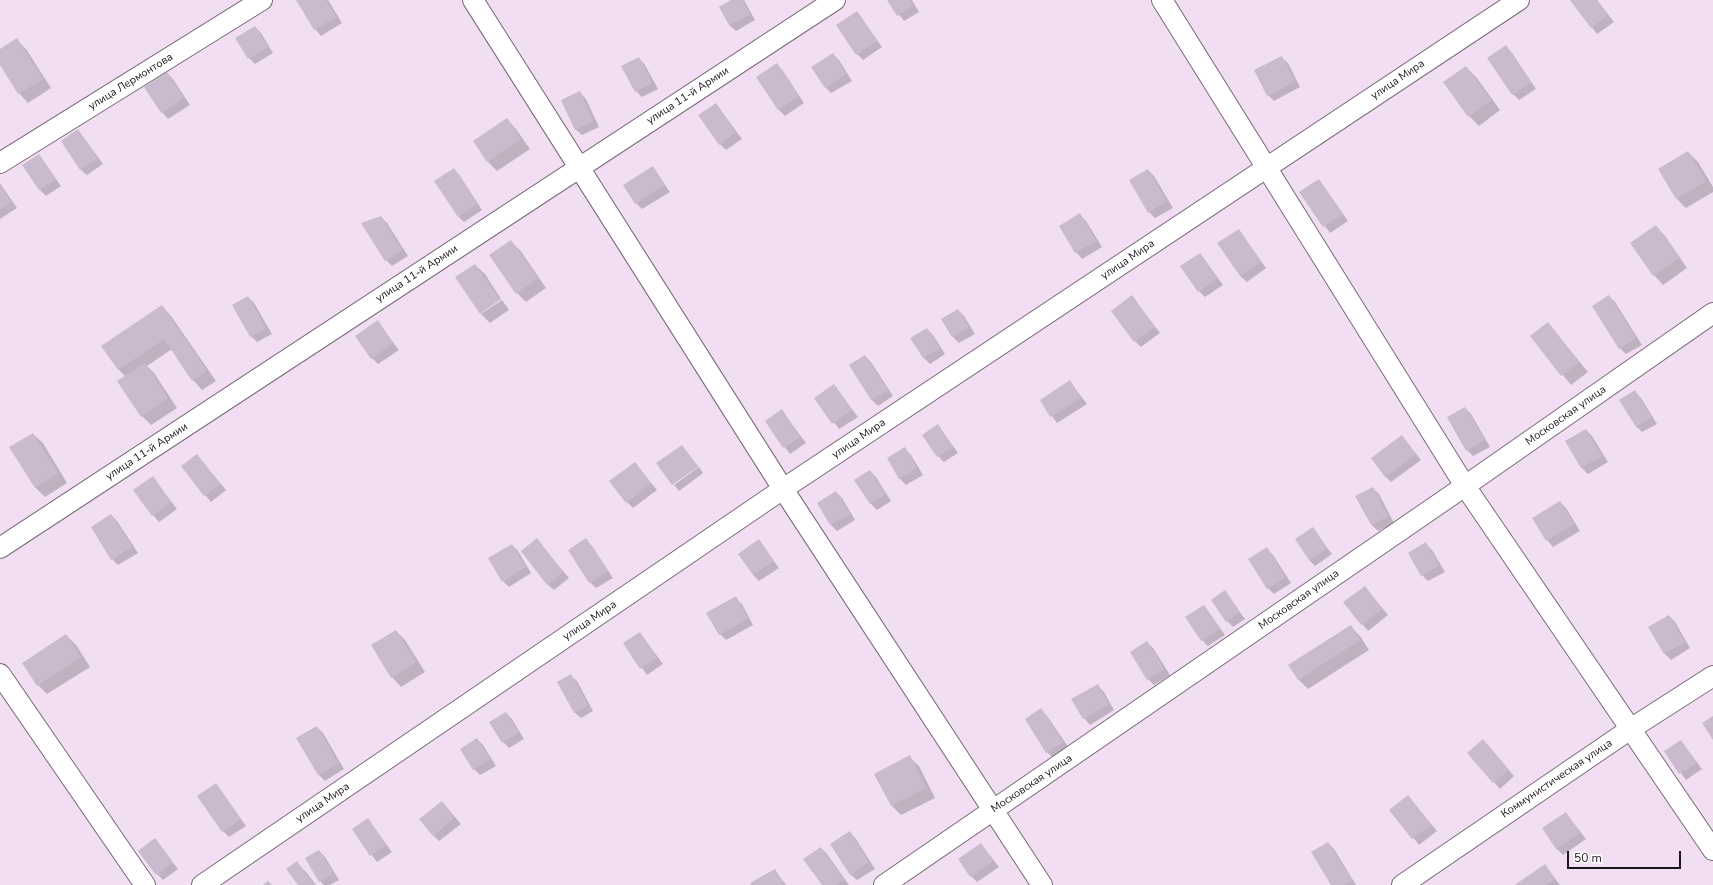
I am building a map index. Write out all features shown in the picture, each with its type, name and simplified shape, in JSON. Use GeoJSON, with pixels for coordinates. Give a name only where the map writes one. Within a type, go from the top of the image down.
{"type":"FeatureCollection","features":[{"type":"Feature","properties":{"kind":"street","name":"улица Лермонтова"},"geometry":{"type":"LineString","coordinates":[[0,163],[262,0]]}},
{"type":"Feature","properties":{"kind":"street"},"geometry":{"type":"LineString","coordinates":[[474,0],[783,489],[1042,885]]}},
{"type":"Feature","properties":{"kind":"street","name":"улица 11-й Армии"},"geometry":{"type":"LineString","coordinates":[[0,548],[835,0]]}},
{"type":"Feature","properties":{"kind":"street"},"geometry":{"type":"LineString","coordinates":[[1162,0],[1465,486],[1632,728],[1713,850]]}},
{"type":"Feature","properties":{"kind":"street","name":"улица Мира"},"geometry":{"type":"LineString","coordinates":[[202,885],[783,489],[1519,0]]}},
{"type":"Feature","properties":{"kind":"street","name":"Московская улица"},"geometry":{"type":"LineString","coordinates":[[884,885],[1465,486],[1713,313]]}},
{"type":"Feature","properties":{"kind":"street"},"geometry":{"type":"LineString","coordinates":[[0,674],[145,885]]}},
{"type":"Feature","properties":{"kind":"street","name":"Коммунистическая улица"},"geometry":{"type":"LineString","coordinates":[[1402,885],[1632,728],[1713,676]]}},
{"type":"Feature","properties":{"kind":"building"},"geometry":{"type":"Polygon","coordinates":[[[296,0],[326,0],[336,17],[314,30],[296,0]]]}},
{"type":"Feature","properties":{"kind":"building"},"geometry":{"type":"Polygon","coordinates":[[[731,0],[743,0],[750,14],[729,25],[719,7],[731,0]]]}},
{"type":"Feature","properties":{"kind":"building"},"geometry":{"type":"Polygon","coordinates":[[[887,0],[910,0],[914,5],[897,16],[887,0]]]}},
{"type":"Feature","properties":{"kind":"building"},"geometry":{"type":"Polygon","coordinates":[[[1570,0],[1597,0],[1608,15],[1591,28],[1570,0]]]}},
{"type":"Feature","properties":{"kind":"building"},"geometry":{"type":"Polygon","coordinates":[[[857,11],[877,40],[856,55],[836,25],[857,11]]]}},
{"type":"Feature","properties":{"kind":"building"},"geometry":{"type":"Polygon","coordinates":[[[255,26],[268,47],[248,59],[235,38],[255,26]]]}},
{"type":"Feature","properties":{"kind":"building"},"geometry":{"type":"Polygon","coordinates":[[[17,38],[43,79],[18,94],[0,65],[0,49],[17,38]]]}},
{"type":"Feature","properties":{"kind":"building"},"geometry":{"type":"Polygon","coordinates":[[[1506,45],[1531,82],[1512,95],[1487,58],[1506,45]]]}},
{"type":"Feature","properties":{"kind":"building"},"geometry":{"type":"Polygon","coordinates":[[[833,53],[846,74],[825,88],[811,67],[833,53]]]}},
{"type":"Feature","properties":{"kind":"building"},"geometry":{"type":"Polygon","coordinates":[[[1282,56],[1295,81],[1267,96],[1254,70],[1282,56]]]}},
{"type":"Feature","properties":{"kind":"building"},"geometry":{"type":"Polygon","coordinates":[[[639,57],[652,83],[635,92],[621,66],[639,57]]]}},
{"type":"Feature","properties":{"kind":"building"},"geometry":{"type":"Polygon","coordinates":[[[777,63],[799,96],[778,110],[756,77],[777,63]]]}},
{"type":"Feature","properties":{"kind":"building"},"geometry":{"type":"Polygon","coordinates":[[[1466,66],[1491,100],[1468,117],[1443,82],[1466,66]]]}},
{"type":"Feature","properties":{"kind":"building"},"geometry":{"type":"Polygon","coordinates":[[[167,72],[184,98],[161,113],[144,87],[167,72]]]}},
{"type":"Feature","properties":{"kind":"building"},"geometry":{"type":"Polygon","coordinates":[[[580,91],[593,121],[575,130],[561,100],[580,91]]]}},
{"type":"Feature","properties":{"kind":"building"},"geometry":{"type":"Polygon","coordinates":[[[716,103],[736,132],[719,145],[698,115],[716,103]]]}},
{"type":"Feature","properties":{"kind":"building"},"geometry":{"type":"Polygon","coordinates":[[[507,118],[521,139],[487,162],[473,141],[507,118]]]}},
{"type":"Feature","properties":{"kind":"building"},"geometry":{"type":"Polygon","coordinates":[[[78,129],[97,158],[80,170],[61,141],[78,129]]]}},
{"type":"Feature","properties":{"kind":"building"},"geometry":{"type":"Polygon","coordinates":[[[1688,151],[1706,181],[1676,199],[1658,169],[1688,151]]]}},
{"type":"Feature","properties":{"kind":"building"},"geometry":{"type":"Polygon","coordinates":[[[39,154],[56,179],[39,190],[22,165],[39,154]]]}},
{"type":"Feature","properties":{"kind":"building"},"geometry":{"type":"Polygon","coordinates":[[[653,166],[665,185],[635,204],[623,185],[653,166]]]}},
{"type":"Feature","properties":{"kind":"building"},"geometry":{"type":"Polygon","coordinates":[[[454,168],[477,204],[458,217],[434,181],[454,168]]]}},
{"type":"Feature","properties":{"kind":"building"},"geometry":{"type":"Polygon","coordinates":[[[1148,169],[1167,201],[1148,213],[1129,180],[1148,169]]]}},
{"type":"Feature","properties":{"kind":"building"},"geometry":{"type":"Polygon","coordinates":[[[1319,179],[1343,214],[1323,227],[1299,192],[1319,179]]]}},
{"type":"Feature","properties":{"kind":"building"},"geometry":{"type":"Polygon","coordinates":[[[0,184],[11,202],[0,209],[0,184]]]}},
{"type":"Feature","properties":{"kind":"building"},"geometry":{"type":"Polygon","coordinates":[[[1080,213],[1096,241],[1075,253],[1059,226],[1080,213]]]}},
{"type":"Feature","properties":{"kind":"building"},"geometry":{"type":"Polygon","coordinates":[[[381,216],[402,250],[385,261],[361,223],[381,216]]]}},
{"type":"Feature","properties":{"kind":"building"},"geometry":{"type":"Polygon","coordinates":[[[1656,225],[1679,258],[1653,276],[1630,243],[1656,225]]]}},
{"type":"Feature","properties":{"kind":"building"},"geometry":{"type":"Polygon","coordinates":[[[1239,229],[1261,262],[1240,276],[1217,243],[1239,229]]]}},
{"type":"Feature","properties":{"kind":"building"},"geometry":{"type":"Polygon","coordinates":[[[511,240],[538,278],[516,294],[489,255],[511,240]]]}},
{"type":"Feature","properties":{"kind":"building"},"geometry":{"type":"Polygon","coordinates":[[[1200,253],[1218,278],[1198,292],[1180,266],[1200,253]]]}},
{"type":"Feature","properties":{"kind":"building"},"geometry":{"type":"Polygon","coordinates":[[[475,264],[500,300],[480,314],[455,277],[475,264]]]}},
{"type":"Feature","properties":{"kind":"building"},"geometry":{"type":"Polygon","coordinates":[[[1132,295],[1155,327],[1134,342],[1111,311],[1132,295]]]}},
{"type":"Feature","properties":{"kind":"building"},"geometry":{"type":"Polygon","coordinates":[[[1609,295],[1636,338],[1619,349],[1592,306],[1609,295]]]}},
{"type":"Feature","properties":{"kind":"building"},"geometry":{"type":"Polygon","coordinates":[[[248,296],[266,328],[250,337],[232,305],[248,296]]]}},
{"type":"Feature","properties":{"kind":"building"},"geometry":{"type":"Polygon","coordinates":[[[162,305],[207,371],[192,381],[164,339],[118,370],[101,346],[162,305]]]}},
{"type":"Feature","properties":{"kind":"building"},"geometry":{"type":"Polygon","coordinates":[[[958,309],[969,327],[952,337],[941,319],[958,309]]]}},
{"type":"Feature","properties":{"kind":"building"},"geometry":{"type":"Polygon","coordinates":[[[378,320],[393,343],[371,359],[355,336],[378,320]]]}},
{"type":"Feature","properties":{"kind":"building"},"geometry":{"type":"Polygon","coordinates":[[[1548,322],[1579,362],[1561,376],[1530,336],[1548,322]]]}},
{"type":"Feature","properties":{"kind":"building"},"geometry":{"type":"Polygon","coordinates":[[[927,328],[940,348],[923,358],[910,338],[927,328]]]}},
{"type":"Feature","properties":{"kind":"building"},"geometry":{"type":"Polygon","coordinates":[[[865,355],[888,390],[871,400],[849,365],[865,355]]]}},
{"type":"Feature","properties":{"kind":"building"},"geometry":{"type":"Polygon","coordinates":[[[145,363],[168,398],[141,417],[117,381],[145,363]]]}},
{"type":"Feature","properties":{"kind":"building"},"geometry":{"type":"Polygon","coordinates":[[[1070,380],[1081,398],[1050,417],[1040,400],[1070,380]]]}},
{"type":"Feature","properties":{"kind":"building"},"geometry":{"type":"Polygon","coordinates":[[[834,384],[852,410],[832,424],[814,398],[834,384]]]}},
{"type":"Feature","properties":{"kind":"building"},"geometry":{"type":"Polygon","coordinates":[[[1635,390],[1651,417],[1636,427],[1619,400],[1635,390]]]}},
{"type":"Feature","properties":{"kind":"building"},"geometry":{"type":"Polygon","coordinates":[[[1465,407],[1485,440],[1466,451],[1447,417],[1465,407]]]}},
{"type":"Feature","properties":{"kind":"building"},"geometry":{"type":"Polygon","coordinates":[[[782,409],[800,437],[783,448],[765,421],[782,409]]]}},
{"type":"Feature","properties":{"kind":"building"},"geometry":{"type":"Polygon","coordinates":[[[938,424],[953,447],[937,457],[922,435],[938,424]]]}},
{"type":"Feature","properties":{"kind":"building"},"geometry":{"type":"Polygon","coordinates":[[[1586,429],[1602,456],[1581,468],[1565,441],[1586,429]]]}},
{"type":"Feature","properties":{"kind":"building"},"geometry":{"type":"Polygon","coordinates":[[[33,433],[58,473],[35,488],[9,447],[33,433]]]}},
{"type":"Feature","properties":{"kind":"building"},"geometry":{"type":"Polygon","coordinates":[[[1402,435],[1416,454],[1385,477],[1371,458],[1402,435]]]}},
{"type":"Feature","properties":{"kind":"building"},"geometry":{"type":"Polygon","coordinates":[[[682,445],[698,467],[672,485],[656,463],[682,445]]]}},
{"type":"Feature","properties":{"kind":"building"},"geometry":{"type":"Polygon","coordinates":[[[905,447],[917,468],[899,479],[887,458],[905,447]]]}},
{"type":"Feature","properties":{"kind":"building"},"geometry":{"type":"Polygon","coordinates":[[[197,454],[220,484],[204,496],[181,466],[197,454]]]}},
{"type":"Feature","properties":{"kind":"building"},"geometry":{"type":"Polygon","coordinates":[[[635,462],[651,483],[626,503],[609,481],[635,462]]]}},
{"type":"Feature","properties":{"kind":"building"},"geometry":{"type":"Polygon","coordinates":[[[870,470],[886,494],[870,504],[854,480],[870,470]]]}},
{"type":"Feature","properties":{"kind":"building"},"geometry":{"type":"Polygon","coordinates":[[[153,476],[171,502],[152,516],[133,490],[153,476]]]}},
{"type":"Feature","properties":{"kind":"building"},"geometry":{"type":"Polygon","coordinates":[[[1373,487],[1388,516],[1371,525],[1355,496],[1373,487]]]}},
{"type":"Feature","properties":{"kind":"building"},"geometry":{"type":"Polygon","coordinates":[[[836,491],[850,514],[830,525],[817,503],[836,491]]]}},
{"type":"Feature","properties":{"kind":"building"},"geometry":{"type":"Polygon","coordinates":[[[1560,501],[1574,524],[1546,541],[1532,518],[1560,501]]]}},
{"type":"Feature","properties":{"kind":"building"},"geometry":{"type":"Polygon","coordinates":[[[111,514],[132,547],[111,560],[91,527],[111,514]]]}},
{"type":"Feature","properties":{"kind":"building"},"geometry":{"type":"Polygon","coordinates":[[[1313,527],[1327,548],[1309,560],[1295,539],[1313,527]]]}},
{"type":"Feature","properties":{"kind":"building"},"geometry":{"type":"Polygon","coordinates":[[[537,538],[563,572],[547,585],[521,551],[537,538]]]}},
{"type":"Feature","properties":{"kind":"building"},"geometry":{"type":"Polygon","coordinates":[[[586,538],[608,571],[589,583],[568,550],[586,538]]]}},
{"type":"Feature","properties":{"kind":"building"},"geometry":{"type":"Polygon","coordinates":[[[759,539],[774,561],[753,575],[738,554],[759,539]]]}},
{"type":"Feature","properties":{"kind":"building"},"geometry":{"type":"Polygon","coordinates":[[[1426,542],[1439,566],[1421,576],[1408,553],[1426,542]]]}},
{"type":"Feature","properties":{"kind":"building"},"geometry":{"type":"Polygon","coordinates":[[[512,544],[526,567],[502,582],[488,558],[512,544]]]}},
{"type":"Feature","properties":{"kind":"building"},"geometry":{"type":"Polygon","coordinates":[[[1267,547],[1285,577],[1267,589],[1248,559],[1267,547]]]}},
{"type":"Feature","properties":{"kind":"building"},"geometry":{"type":"Polygon","coordinates":[[[1365,586],[1382,609],[1361,625],[1343,602],[1365,586]]]}},
{"type":"Feature","properties":{"kind":"building"},"geometry":{"type":"Polygon","coordinates":[[[1225,590],[1240,612],[1226,622],[1211,600],[1225,590]]]}},
{"type":"Feature","properties":{"kind":"building"},"geometry":{"type":"Polygon","coordinates":[[[736,596],[748,618],[719,635],[706,613],[736,596]]]}},
{"type":"Feature","properties":{"kind":"building"},"geometry":{"type":"Polygon","coordinates":[[[1204,605],[1220,628],[1201,641],[1185,617],[1204,605]]]}},
{"type":"Feature","properties":{"kind":"building"},"geometry":{"type":"Polygon","coordinates":[[[1669,615],[1685,642],[1664,654],[1648,627],[1669,615]]]}},
{"type":"Feature","properties":{"kind":"building"},"geometry":{"type":"Polygon","coordinates":[[[1351,625],[1360,640],[1298,680],[1288,665],[1351,625]]]}},
{"type":"Feature","properties":{"kind":"building"},"geometry":{"type":"Polygon","coordinates":[[[396,630],[416,662],[391,678],[371,645],[396,630]]]}},
{"type":"Feature","properties":{"kind":"building"},"geometry":{"type":"Polygon","coordinates":[[[640,632],[657,658],[640,669],[623,643],[640,632]]]}},
{"type":"Feature","properties":{"kind":"building"},"geometry":{"type":"Polygon","coordinates":[[[66,634],[81,657],[37,686],[22,663],[66,634]]]}},
{"type":"Feature","properties":{"kind":"building"},"geometry":{"type":"Polygon","coordinates":[[[1147,641],[1164,669],[1147,680],[1130,652],[1147,641]]]}},
{"type":"Feature","properties":{"kind":"building"},"geometry":{"type":"Polygon","coordinates":[[[571,674],[588,705],[574,713],[557,682],[571,674]]]}},
{"type":"Feature","properties":{"kind":"building"},"geometry":{"type":"Polygon","coordinates":[[[1098,684],[1109,704],[1083,719],[1071,699],[1098,684]]]}},
{"type":"Feature","properties":{"kind":"building"},"geometry":{"type":"Polygon","coordinates":[[[1041,708],[1063,742],[1046,753],[1025,719],[1041,708]]]}},
{"type":"Feature","properties":{"kind":"building"},"geometry":{"type":"Polygon","coordinates":[[[506,712],[519,732],[502,743],[489,722],[506,712]]]}},
{"type":"Feature","properties":{"kind":"building"},"geometry":{"type":"Polygon","coordinates":[[[1713,716],[1713,740],[1702,723],[1713,716]]]}},
{"type":"Feature","properties":{"kind":"building"},"geometry":{"type":"Polygon","coordinates":[[[317,726],[338,763],[318,775],[296,738],[317,726]]]}},
{"type":"Feature","properties":{"kind":"building"},"geometry":{"type":"Polygon","coordinates":[[[477,738],[490,759],[473,770],[460,749],[477,738]]]}},
{"type":"Feature","properties":{"kind":"building"},"geometry":{"type":"Polygon","coordinates":[[[1483,739],[1509,770],[1493,783],[1467,753],[1483,739]]]}},
{"type":"Feature","properties":{"kind":"building"},"geometry":{"type":"Polygon","coordinates":[[[1681,740],[1696,763],[1679,774],[1664,751],[1681,740]]]}},
{"type":"Feature","properties":{"kind":"building"},"geometry":{"type":"Polygon","coordinates":[[[910,755],[926,788],[891,806],[874,774],[910,755]]]}},
{"type":"Feature","properties":{"kind":"building"},"geometry":{"type":"Polygon","coordinates":[[[216,783],[241,819],[222,832],[197,796],[216,783]]]}},
{"type":"Feature","properties":{"kind":"building"},"geometry":{"type":"Polygon","coordinates":[[[1408,795],[1431,825],[1412,839],[1389,810],[1408,795]]]}},
{"type":"Feature","properties":{"kind":"building"},"geometry":{"type":"Polygon","coordinates":[[[442,801],[455,817],[433,836],[419,819],[442,801]]]}},
{"type":"Feature","properties":{"kind":"building"},"geometry":{"type":"Polygon","coordinates":[[[1566,812],[1580,833],[1556,849],[1542,828],[1566,812]]]}},
{"type":"Feature","properties":{"kind":"building"},"geometry":{"type":"Polygon","coordinates":[[[368,818],[386,845],[370,856],[352,829],[368,818]]]}},
{"type":"Feature","properties":{"kind":"building"},"geometry":{"type":"Polygon","coordinates":[[[850,831],[869,862],[850,875],[830,844],[850,831]]]}},
{"type":"Feature","properties":{"kind":"building"},"geometry":{"type":"Polygon","coordinates":[[[155,838],[173,862],[156,875],[138,851],[155,838]]]}},
{"type":"Feature","properties":{"kind":"building"},"geometry":{"type":"Polygon","coordinates":[[[1328,842],[1352,880],[1345,885],[1331,885],[1311,852],[1328,842]]]}},
{"type":"Feature","properties":{"kind":"building"},"geometry":{"type":"Polygon","coordinates":[[[981,843],[993,861],[970,877],[958,859],[981,843]]]}},
{"type":"Feature","properties":{"kind":"building"},"geometry":{"type":"Polygon","coordinates":[[[821,847],[844,879],[836,885],[822,885],[803,859],[821,847]]]}},
{"type":"Feature","properties":{"kind":"building"},"geometry":{"type":"Polygon","coordinates":[[[319,850],[333,873],[319,882],[305,858],[319,850]]]}},
{"type":"Feature","properties":{"kind":"building"},"geometry":{"type":"Polygon","coordinates":[[[297,861],[314,885],[298,885],[286,869],[297,861]]]}},
{"type":"Feature","properties":{"kind":"building"},"geometry":{"type":"Polygon","coordinates":[[[1545,864],[1555,879],[1546,885],[1515,885],[1545,864]]]}},
{"type":"Feature","properties":{"kind":"building"},"geometry":{"type":"Polygon","coordinates":[[[775,869],[784,885],[751,885],[750,883],[775,869]]]}},
{"type":"Feature","properties":{"kind":"building"},"geometry":{"type":"Polygon","coordinates":[[[268,881],[272,885],[263,885],[268,881]]]}}]}
